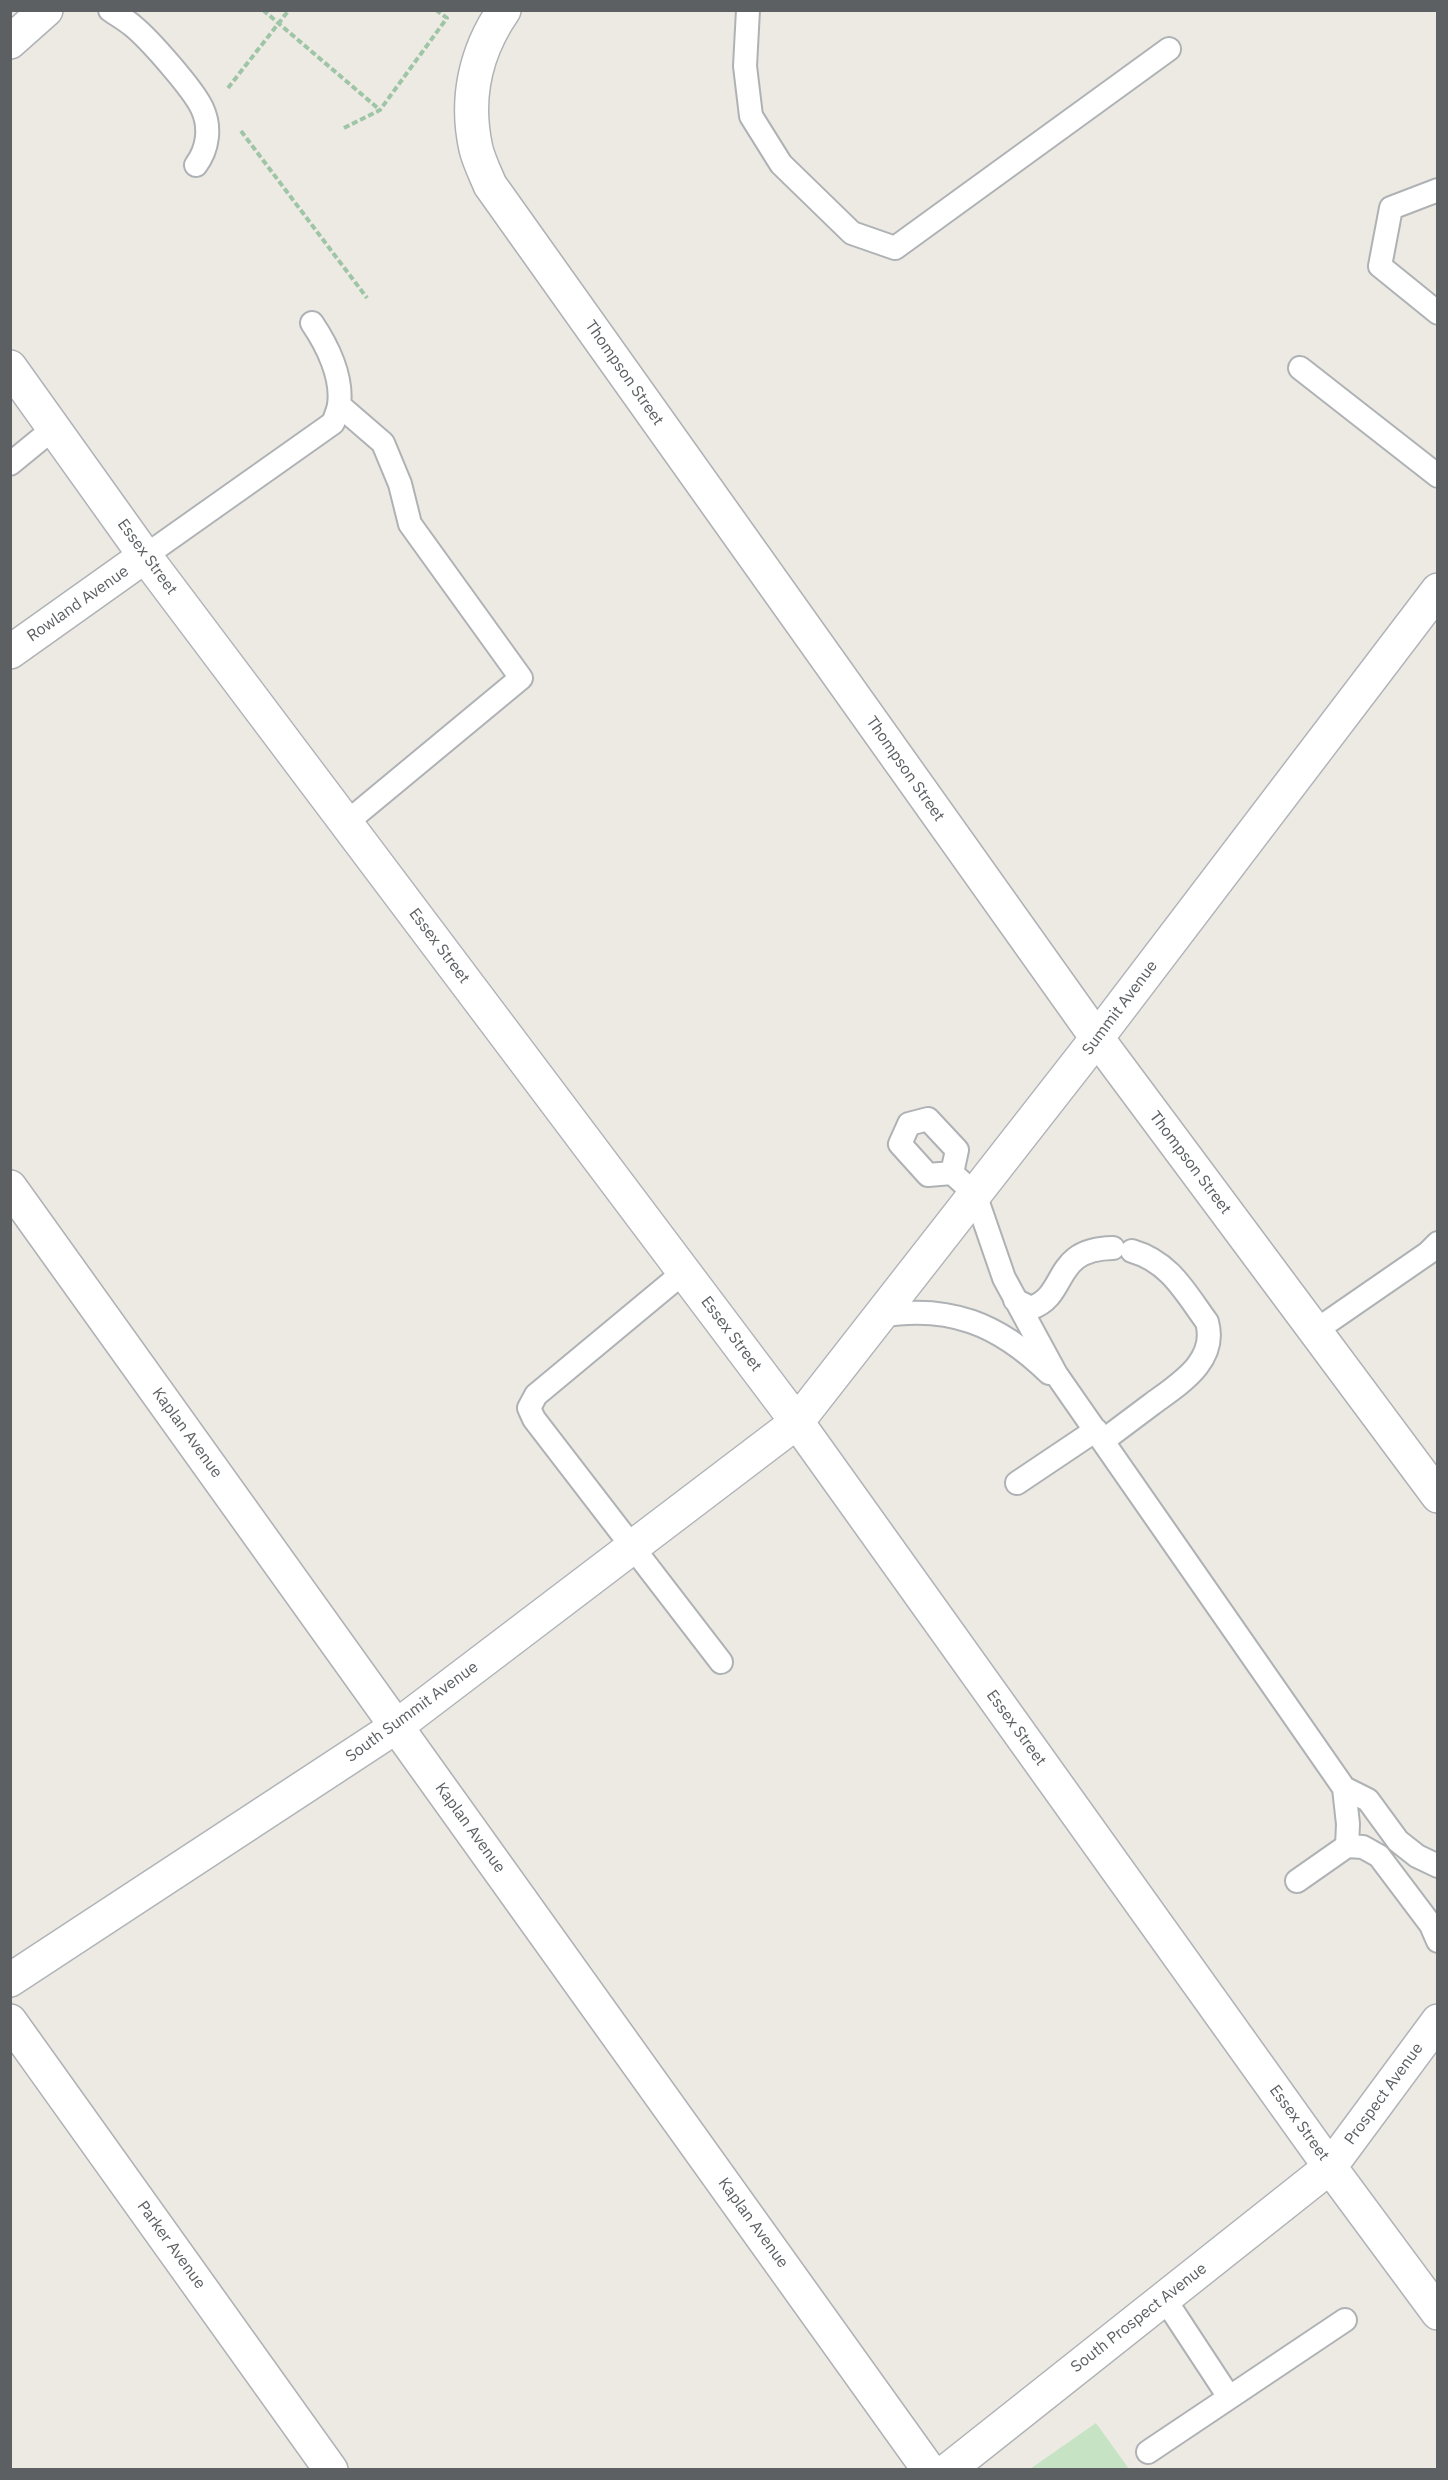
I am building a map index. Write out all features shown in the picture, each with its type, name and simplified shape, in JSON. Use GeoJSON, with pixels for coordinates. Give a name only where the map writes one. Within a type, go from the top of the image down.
{"type":"FeatureCollection","features":[{"type":"Feature","properties":{"kind":"street"},"geometry":{"type":"LineString","coordinates":[[10,42],[46,10]]}},
{"type":"Feature","properties":{"kind":"street","name":"Thompson Street"},"geometry":{"type":"LineString","coordinates":[[504,10],[490,30],[475,70],[471,111],[477,151],[490,185],[1097,1038],[1437,1495]]}},
{"type":"Feature","properties":{"kind":"street","name":"Essex Street"},"geometry":{"type":"LineString","coordinates":[[10,367],[146,556],[797,1422],[1437,2313]]}},
{"type":"Feature","properties":{"kind":"street","name":"Rowland Avenue"},"geometry":{"type":"LineString","coordinates":[[10,652],[146,556]]}},
{"type":"Feature","properties":{"kind":"street","name":"Summit Avenue"},"geometry":{"type":"LineString","coordinates":[[797,1422],[880,1316],[963,1184],[1097,1038],[1437,590]]}},
{"type":"Feature","properties":{"kind":"street","name":"Kaplan Avenue"},"geometry":{"type":"LineString","coordinates":[[10,1187],[929,2469]]}},
{"type":"Feature","properties":{"kind":"street","name":"South Summit Avenue"},"geometry":{"type":"LineString","coordinates":[[10,1980],[397,1726],[797,1422]]}},
{"type":"Feature","properties":{"kind":"street","name":"Parker Avenue"},"geometry":{"type":"LineString","coordinates":[[10,2021],[331,2469]]}},
{"type":"Feature","properties":{"kind":"street","name":"Prospect Avenue"},"geometry":{"type":"LineString","coordinates":[[1330,2167],[1437,2021]]}},
{"type":"Feature","properties":{"kind":"street","name":"South Prospect Avenue"},"geometry":{"type":"LineString","coordinates":[[948,2469],[1330,2167]]}},
{"type":"Feature","properties":{"kind":"lane"},"geometry":{"type":"LineString","coordinates":[[110,10],[133,26],[190,88],[203,109],[207,140],[203,156],[196,165]]}},
{"type":"Feature","properties":{"kind":"lane"},"geometry":{"type":"LineString","coordinates":[[748,10],[745,66],[751,116],[781,164],[852,233],[895,248],[1169,49]]}},
{"type":"Feature","properties":{"kind":"lane"},"geometry":{"type":"LineString","coordinates":[[1437,190],[1391,208],[1380,266],[1437,313]]}},
{"type":"Feature","properties":{"kind":"lane"},"geometry":{"type":"LineString","coordinates":[[146,556],[333,423],[339,405],[338,380],[325,344],[312,323]]}},
{"type":"Feature","properties":{"kind":"lane"},"geometry":{"type":"LineString","coordinates":[[1300,368],[1437,476]]}},
{"type":"Feature","properties":{"kind":"lane"},"geometry":{"type":"LineString","coordinates":[[339,405],[382,443],[400,484],[410,524],[521,678],[346,823]]}},
{"type":"Feature","properties":{"kind":"lane"},"geometry":{"type":"LineString","coordinates":[[10,464],[54,428]]}},
{"type":"Feature","properties":{"kind":"lane"},"geometry":{"type":"LineString","coordinates":[[963,1184],[928,1175],[900,1144],[905,1119],[928,1119],[957,1150],[963,1184],[1004,1278],[1056,1374],[1344,1788],[1348,1824],[1347,1846]]}},
{"type":"Feature","properties":{"kind":"lane"},"geometry":{"type":"LineString","coordinates":[[1315,1331],[1437,1244]]}},
{"type":"Feature","properties":{"kind":"lane"},"geometry":{"type":"LineString","coordinates":[[1015,1300],[1031,1308],[1038,1306],[1050,1294],[1065,1267],[1084,1252],[1122,1249],[1157,1261],[1168,1269],[1207,1322],[1210,1332],[1209,1344],[1191,1376],[1100,1435],[1017,1483]]}},
{"type":"Feature","properties":{"kind":"lane"},"geometry":{"type":"LineString","coordinates":[[684,1272],[536,1395],[529,1408],[534,1419],[721,1662]]}},
{"type":"Feature","properties":{"kind":"lane"},"geometry":{"type":"LineString","coordinates":[[880,1316],[906,1312],[934,1312],[962,1317],[983,1325],[1032,1356],[1073,1397]]}},
{"type":"Feature","properties":{"kind":"lane"},"geometry":{"type":"LineString","coordinates":[[1344,1788],[1368,1800],[1398,1841],[1417,1856],[1437,1866]]}},
{"type":"Feature","properties":{"kind":"lane"},"geometry":{"type":"LineString","coordinates":[[1297,1881],[1347,1846],[1363,1846],[1379,1856],[1431,1924],[1437,1941]]}},
{"type":"Feature","properties":{"kind":"lane"},"geometry":{"type":"LineString","coordinates":[[1164,2298],[1229,2397]]}},
{"type":"Feature","properties":{"kind":"lane"},"geometry":{"type":"LineString","coordinates":[[1148,2452],[1345,2320]]}},
{"type":"Feature","properties":{"kind":"path"},"geometry":{"type":"LineString","coordinates":[[263,10],[380,110]]}},
{"type":"Feature","properties":{"kind":"path"},"geometry":{"type":"LineString","coordinates":[[222,86],[228,93],[289,10]]}},
{"type":"Feature","properties":{"kind":"path"},"geometry":{"type":"LineString","coordinates":[[344,128],[380,110],[447,18],[436,10]]}},
{"type":"Feature","properties":{"kind":"path"},"geometry":{"type":"LineString","coordinates":[[235,122],[367,298]]}},
{"type":"Feature","properties":{"kind":"green space"},"geometry":{"type":"Polygon","coordinates":[[[1096,2423],[1129,2469],[1030,2469],[1096,2423]]]}}]}
